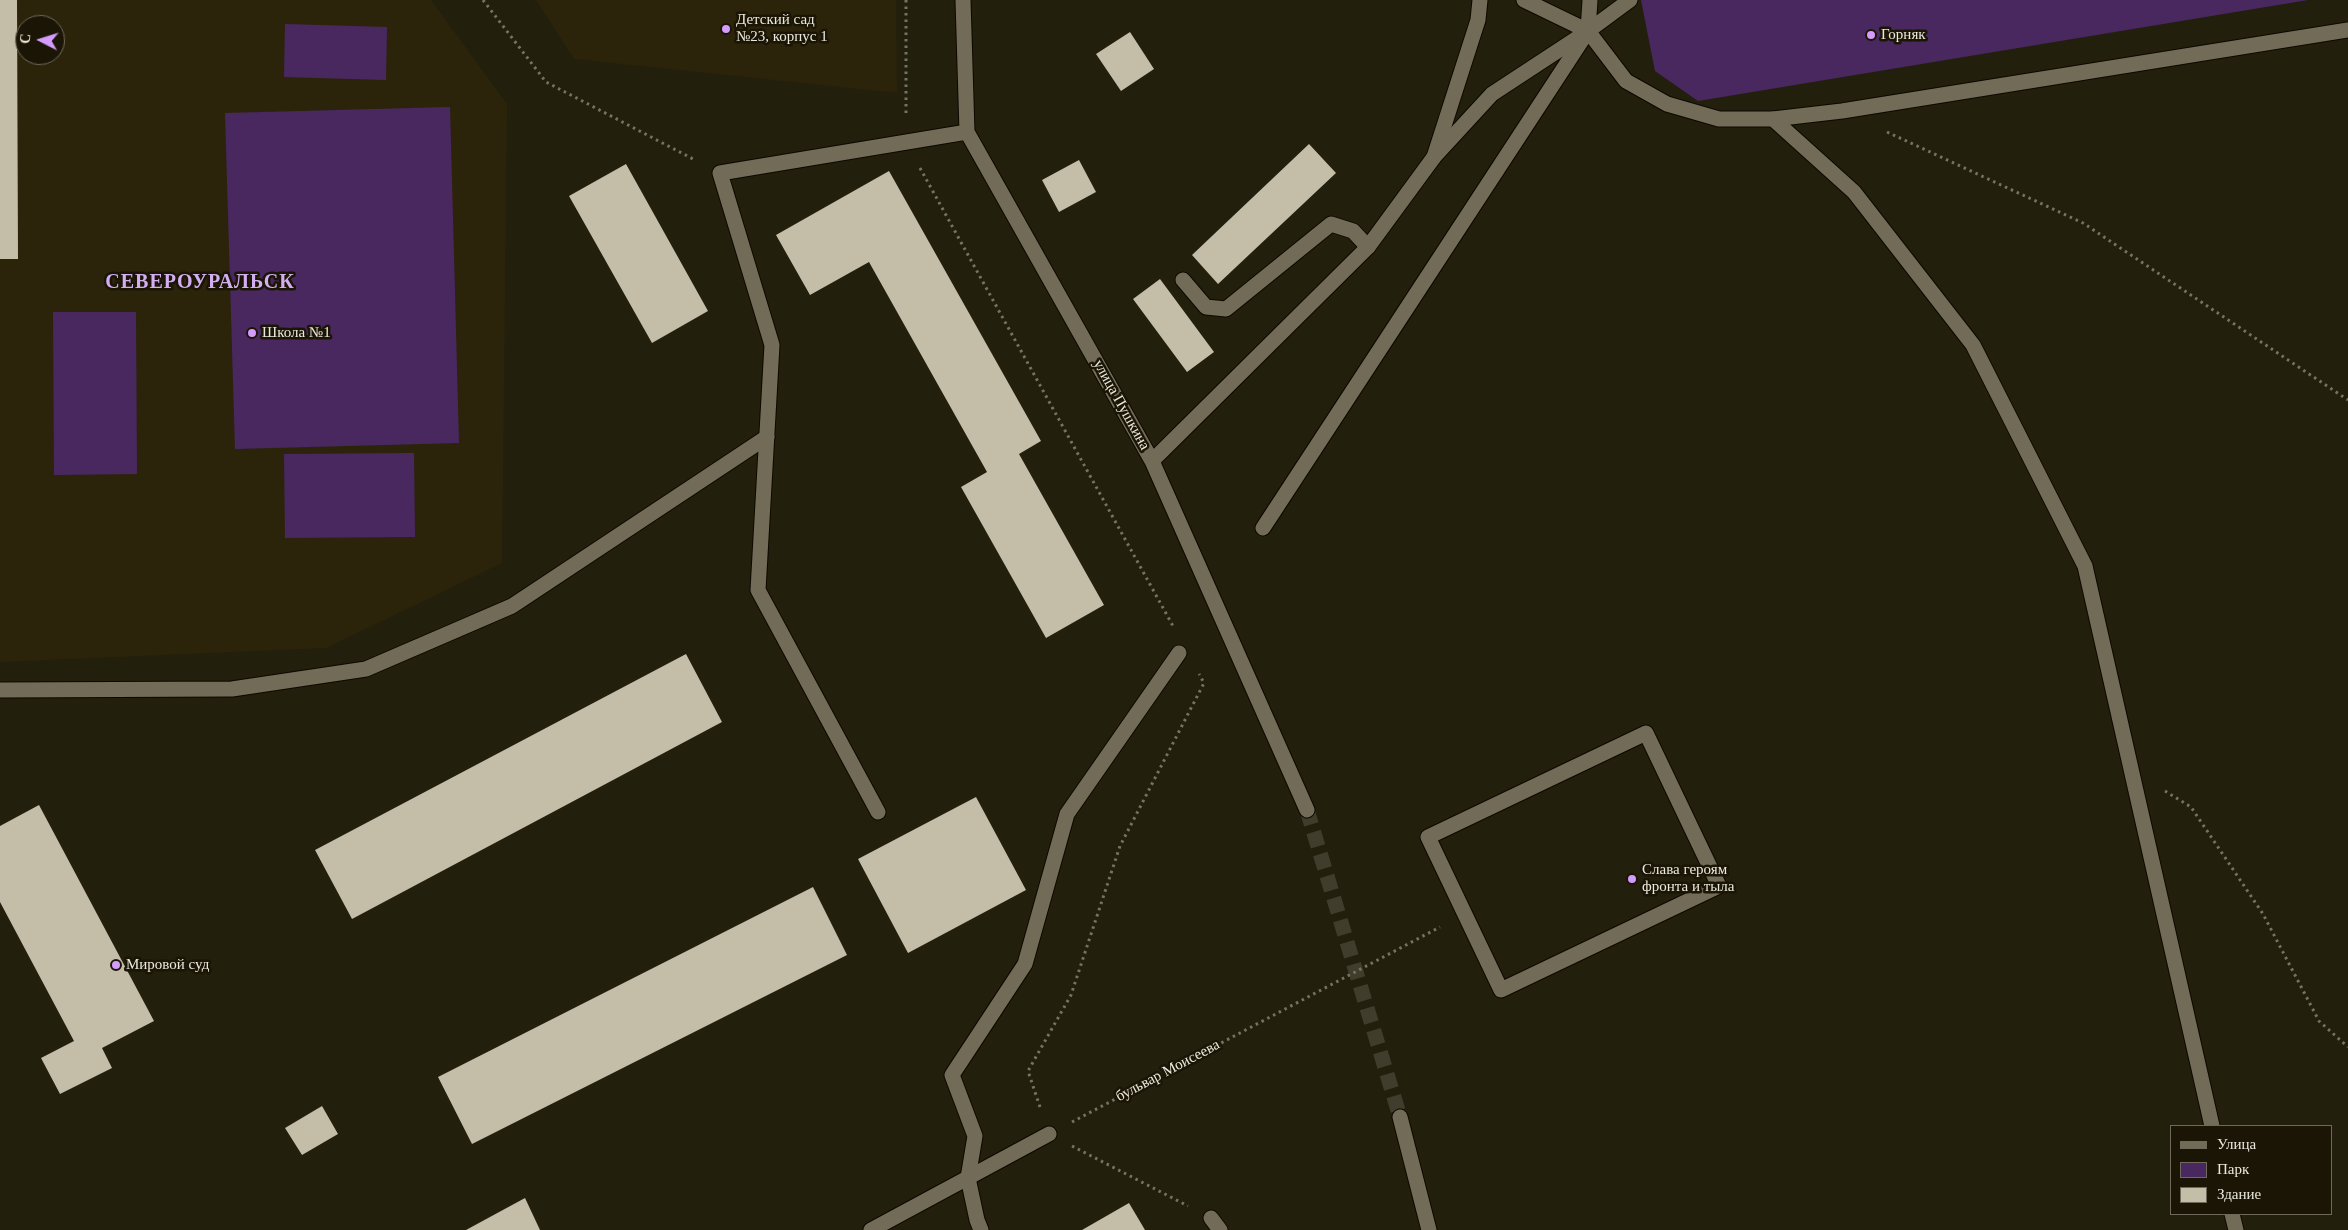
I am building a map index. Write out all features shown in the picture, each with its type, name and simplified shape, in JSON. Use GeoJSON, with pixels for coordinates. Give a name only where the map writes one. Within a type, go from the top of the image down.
{"type":"FeatureCollection","features":[{"type":"Feature","properties":{"kind":"street","name":"улица Пушкина"},"geometry":{"type":"LineString","coordinates":[[963,0],[967,132],[1152,461],[1307,810]]}},
{"type":"Feature","properties":{"kind":"street"},"geometry":{"type":"LineString","coordinates":[[1434,157],[1478,20],[1480,0]]}},
{"type":"Feature","properties":{"kind":"street"},"geometry":{"type":"LineString","coordinates":[[1524,0],[1588,31],[1626,81],[1667,104],[1719,119],[1773,120],[1842,111],[2348,30]]}},
{"type":"Feature","properties":{"kind":"street"},"geometry":{"type":"LineString","coordinates":[[1263,528],[1588,31],[1590,0]]}},
{"type":"Feature","properties":{"kind":"street"},"geometry":{"type":"LineString","coordinates":[[1152,461],[1368,248],[1434,157],[1492,94],[1588,31],[1630,0]]}},
{"type":"Feature","properties":{"kind":"street"},"geometry":{"type":"LineString","coordinates":[[1773,120],[1854,192],[1973,345],[2085,566],[2212,1125]]}},
{"type":"Feature","properties":{"kind":"street"},"geometry":{"type":"LineString","coordinates":[[878,812],[758,590],[772,345],[720,173],[967,132]]}},
{"type":"Feature","properties":{"kind":"street"},"geometry":{"type":"LineString","coordinates":[[1183,280],[1206,308],[1226,309],[1331,224],[1353,231],[1368,248]]}},
{"type":"Feature","properties":{"kind":"street"},"geometry":{"type":"LineString","coordinates":[[0,690],[232,689],[366,670],[512,606],[767,437]]}},
{"type":"Feature","properties":{"kind":"street"},"geometry":{"type":"LineString","coordinates":[[981,1230],[968,1178],[975,1136],[952,1075],[1025,964],[1067,814],[1179,653]]}},
{"type":"Feature","properties":{"kind":"street"},"geometry":{"type":"LineString","coordinates":[[1646,733],[1719,886],[1501,990],[1465,914],[1428,837],[1646,733]]}},
{"type":"Feature","properties":{"kind":"street"},"geometry":{"type":"LineString","coordinates":[[1400,1117],[1429,1230]]}},
{"type":"Feature","properties":{"kind":"street"},"geometry":{"type":"LineString","coordinates":[[871,1230],[1049,1134]]}},
{"type":"Feature","properties":{"kind":"street"},"geometry":{"type":"LineString","coordinates":[[2232,1215],[2236,1230]]}},
{"type":"Feature","properties":{"kind":"path"},"geometry":{"type":"LineString","coordinates":[[482,0],[546,82],[720,173]]}},
{"type":"Feature","properties":{"kind":"path"},"geometry":{"type":"LineString","coordinates":[[906,0],[906,142],[1175,630]]}},
{"type":"Feature","properties":{"kind":"path"},"geometry":{"type":"LineString","coordinates":[[1842,111],[2083,223],[2348,400]]}},
{"type":"Feature","properties":{"kind":"path"},"geometry":{"type":"LineString","coordinates":[[1194,665],[1204,683],[1120,846],[1071,995],[1028,1072],[1049,1134],[1216,1224]]}},
{"type":"Feature","properties":{"kind":"path"},"geometry":{"type":"LineString","coordinates":[[2132,772],[2191,807],[2262,914],[2319,1021],[2348,1048]]}},
{"type":"Feature","properties":{"kind":"path","name":"бульвар Моисеева"},"geometry":{"type":"LineString","coordinates":[[1049,1134],[1465,914]]}},
{"type":"Feature","properties":{"kind":"shaded area","name":"Школа №1"},"geometry":{"type":"Polygon","coordinates":[[[0,0],[431,0],[507,104],[502,563],[326,648],[0,662],[0,0]]]}},
{"type":"Feature","properties":{"kind":"shaded area","name":"Детский сад №23, корпус 1"},"geometry":{"type":"Polygon","coordinates":[[[536,0],[896,0],[897,93],[574,59],[536,0]]]}},
{"type":"Feature","properties":{"kind":"green space","name":"Горняк"},"geometry":{"type":"Polygon","coordinates":[[[1641,0],[2308,0],[1698,101],[1655,71],[1641,0]]]}},
{"type":"Feature","properties":{"kind":"green space"},"geometry":{"type":"Polygon","coordinates":[[[285,24],[387,27],[386,80],[284,77],[285,24]]]}},
{"type":"Feature","properties":{"kind":"green space"},"geometry":{"type":"Polygon","coordinates":[[[450,107],[459,443],[235,449],[225,113],[450,107]]]}},
{"type":"Feature","properties":{"kind":"green space"},"geometry":{"type":"Polygon","coordinates":[[[53,312],[136,312],[137,474],[54,475],[53,312]]]}},
{"type":"Feature","properties":{"kind":"green space"},"geometry":{"type":"Polygon","coordinates":[[[414,453],[415,537],[285,538],[284,454],[414,453]]]}},
{"type":"Feature","properties":{"kind":"building"},"geometry":{"type":"Polygon","coordinates":[[[0,0],[17,0],[17,15],[15,15],[15,65],[17,65],[18,259],[0,259],[0,0]]]}},
{"type":"Feature","properties":{"kind":"building"},"geometry":{"type":"Polygon","coordinates":[[[1130,32],[1154,69],[1121,91],[1096,54],[1130,32]]]}},
{"type":"Feature","properties":{"kind":"building"},"geometry":{"type":"Polygon","coordinates":[[[1309,144],[1336,173],[1218,284],[1192,255],[1309,144]]]}},
{"type":"Feature","properties":{"kind":"building"},"geometry":{"type":"Polygon","coordinates":[[[1079,160],[1096,192],[1059,212],[1042,180],[1079,160]]]}},
{"type":"Feature","properties":{"kind":"building"},"geometry":{"type":"Polygon","coordinates":[[[626,164],[708,311],[652,343],[569,196],[626,164]]]}},
{"type":"Feature","properties":{"kind":"building"},"geometry":{"type":"Polygon","coordinates":[[[889,171],[1041,441],[1019,454],[1104,605],[1046,638],[961,487],[987,472],[869,262],[810,295],[776,235],[889,171]]]}},
{"type":"Feature","properties":{"kind":"building"},"geometry":{"type":"Polygon","coordinates":[[[1160,279],[1214,352],[1187,372],[1133,299],[1160,279]]]}},
{"type":"Feature","properties":{"kind":"building"},"geometry":{"type":"Polygon","coordinates":[[[686,654],[722,722],[352,919],[315,850],[686,654]]]}},
{"type":"Feature","properties":{"kind":"building"},"geometry":{"type":"Polygon","coordinates":[[[976,797],[1026,890],[908,953],[858,859],[976,797]]]}},
{"type":"Feature","properties":{"kind":"building"},"geometry":{"type":"Polygon","coordinates":[[[39,805],[154,1021],[102,1048],[112,1068],[60,1094],[41,1058],[74,1041],[0,902],[0,826],[39,805]]]}},
{"type":"Feature","properties":{"kind":"building"},"geometry":{"type":"Polygon","coordinates":[[[813,887],[847,955],[472,1144],[438,1077],[813,887]]]}},
{"type":"Feature","properties":{"kind":"building"},"geometry":{"type":"Polygon","coordinates":[[[322,1106],[338,1134],[302,1155],[285,1128],[322,1106]]]}},
{"type":"Feature","properties":{"kind":"building"},"geometry":{"type":"Polygon","coordinates":[[[525,1198],[540,1230],[466,1230],[525,1198]]]}},
{"type":"Feature","properties":{"kind":"building"},"geometry":{"type":"Polygon","coordinates":[[[1129,1203],[1145,1230],[1082,1230],[1129,1203]]]}},
{"type":"Feature","properties":{"kind":"tunnel"},"geometry":{"type":"LineString","coordinates":[[1307,810],[1400,1117]]}},
{"type":"Feature","properties":{"kind":"place","name":"Детский сад №23, корпус 1"},"geometry":{"type":"Point","coordinates":[726,29]}},
{"type":"Feature","properties":{"kind":"place","name":"Горняк"},"geometry":{"type":"Point","coordinates":[1871,35]}},
{"type":"Feature","properties":{"kind":"place","name":"Школа №1"},"geometry":{"type":"Point","coordinates":[252,333]}},
{"type":"Feature","properties":{"kind":"place","name":"Слава героям фронта и тыла"},"geometry":{"type":"Point","coordinates":[1632,879]}},
{"type":"Feature","properties":{"kind":"place","name":"Мировой суд"},"geometry":{"type":"Point","coordinates":[116,965]}},
{"type":"Feature","properties":{"kind":"district","name":"СЕВЕРОУРАЛЬСК"},"geometry":{"type":"Point","coordinates":[200,283]}}]}
